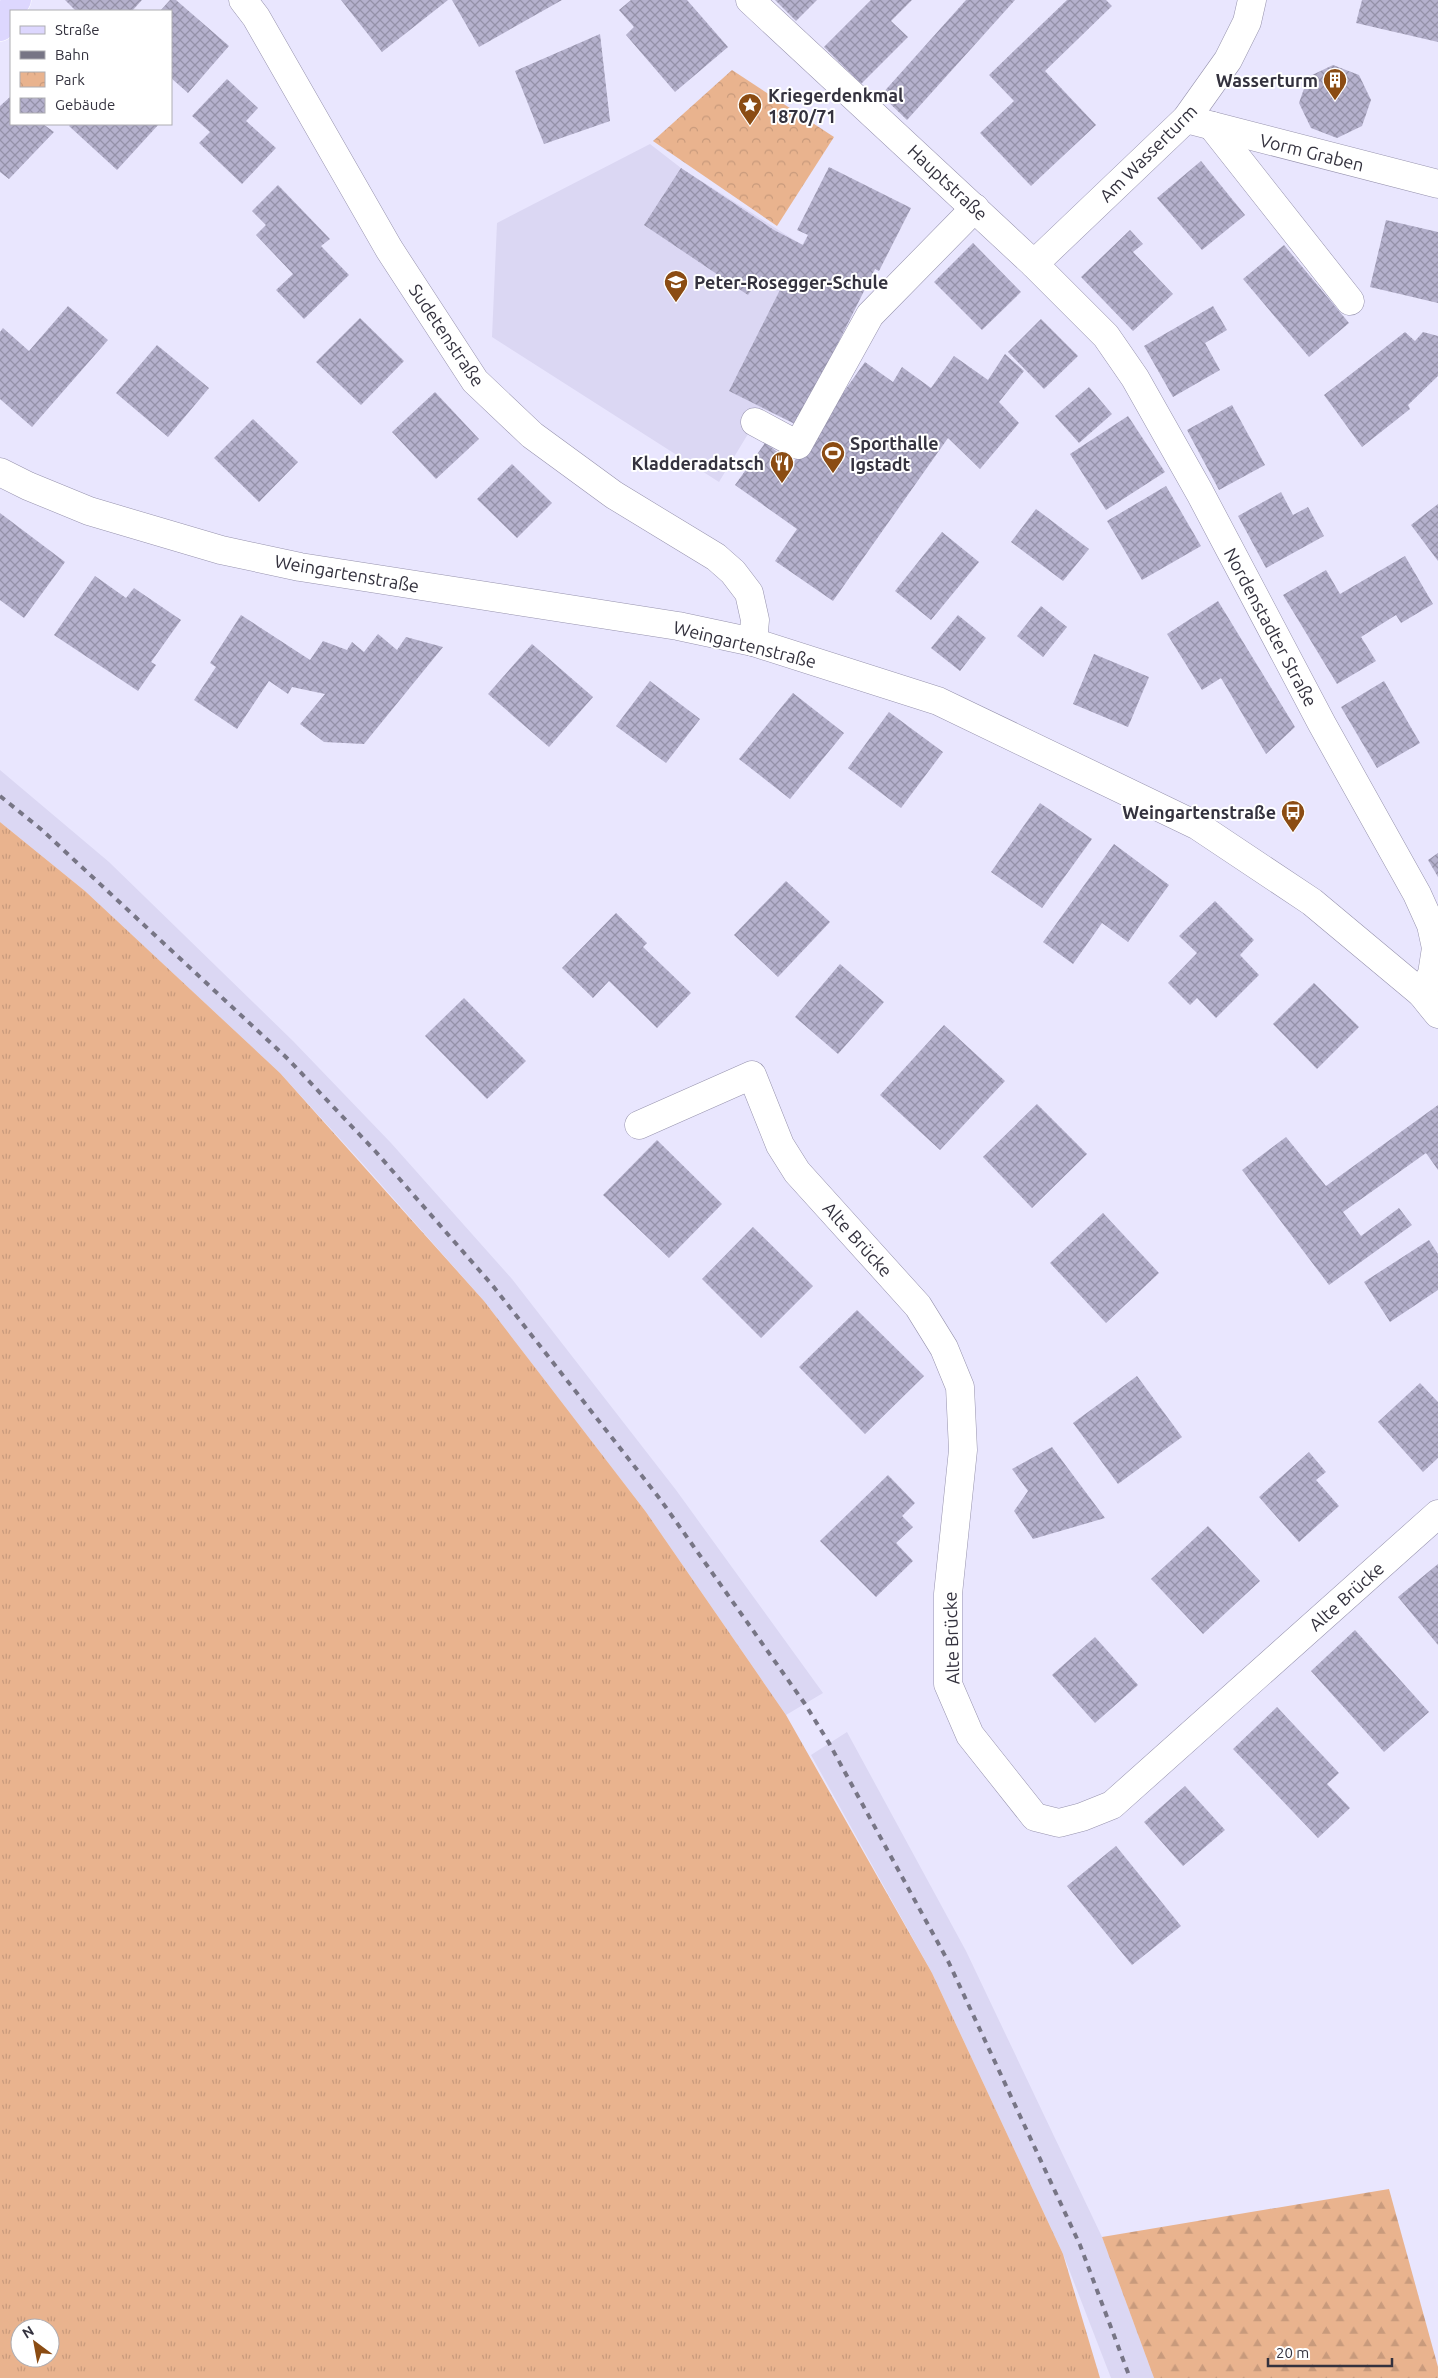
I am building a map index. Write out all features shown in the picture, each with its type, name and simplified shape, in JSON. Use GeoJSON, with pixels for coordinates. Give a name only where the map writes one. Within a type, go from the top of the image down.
{"type":"FeatureCollection","features":[{"type":"Feature","properties":{"kind":"main road"},"geometry":{"type":"LineString","coordinates":[[0,27],[10,11]]}},
{"type":"Feature","properties":{"kind":"street","name":"Sudetenstraße"},"geometry":{"type":"LineString","coordinates":[[243,0],[256,17],[390,249],[475,380],[540,440],[614,496],[716,557],[733,572],[749,593],[755,620],[753,642]]}},
{"type":"Feature","properties":{"kind":"street","name":"Hauptstraße"},"geometry":{"type":"LineString","coordinates":[[750,0],[1034,264]]}},
{"type":"Feature","properties":{"kind":"street","name":"Am Wasserturm"},"geometry":{"type":"LineString","coordinates":[[1034,264],[1199,123],[1247,22],[1252,0]]}},
{"type":"Feature","properties":{"kind":"street"},"geometry":{"type":"LineString","coordinates":[[1199,123],[1350,301]]}},
{"type":"Feature","properties":{"kind":"street","name":"Vorm Graben"},"geometry":{"type":"LineString","coordinates":[[1199,123],[1438,184]]}},
{"type":"Feature","properties":{"kind":"street"},"geometry":{"type":"LineString","coordinates":[[755,422],[798,445],[870,316],[975,208]]}},
{"type":"Feature","properties":{"kind":"street","name":"Nordenstadter Straße"},"geometry":{"type":"LineString","coordinates":[[1034,264],[1106,336],[1135,378],[1200,492],[1322,724],[1417,894],[1431,925],[1436,948],[1432,974],[1421,992]]}},
{"type":"Feature","properties":{"kind":"street","name":"Weingartenstraße"},"geometry":{"type":"LineString","coordinates":[[0,472],[28,486],[89,511],[221,550],[300,567],[678,626],[753,642],[938,701],[1198,826],[1312,902],[1421,992]]}},
{"type":"Feature","properties":{"kind":"street"},"geometry":{"type":"LineString","coordinates":[[1421,992],[1438,1014]]}},
{"type":"Feature","properties":{"kind":"street","name":"Alte Brücke"},"geometry":{"type":"LineString","coordinates":[[639,1125],[752,1075],[780,1145],[797,1172],[918,1306],[944,1348],[960,1386],[963,1450],[948,1594],[948,1684],[970,1734],[1035,1817],[1059,1823],[1082,1817],[1112,1804],[1438,1514]]}},
{"type":"Feature","properties":{"kind":"shaded area","name":"Peter-Rosegger-Schule"},"geometry":{"type":"Polygon","coordinates":[[[650,144],[681,168],[802,245],[808,235],[875,269],[797,425],[763,409],[719,482],[492,337],[497,223],[650,144]]]}},
{"type":"Feature","properties":{"kind":"shaded area"},"geometry":{"type":"Polygon","coordinates":[[[0,770],[109,862],[293,1041],[391,1143],[512,1279],[676,1490],[823,1693],[786,1715],[646,1512],[484,1301],[280,1073],[85,891],[0,822],[0,770]]]}},
{"type":"Feature","properties":{"kind":"shaded area"},"geometry":{"type":"Polygon","coordinates":[[[847,1732],[966,1951],[1102,2237],[1154,2378],[1111,2378],[1063,2254],[932,1973],[811,1755],[847,1732]]]}},
{"type":"Feature","properties":{"kind":"green space"},"geometry":{"type":"Polygon","coordinates":[[[732,70],[834,137],[777,226],[653,141],[732,70]]]}},
{"type":"Feature","properties":{"kind":"green space"},"geometry":{"type":"Polygon","coordinates":[[[0,822],[85,891],[280,1073],[484,1301],[646,1512],[786,1715],[932,1973],[1063,2254],[1100,2378],[0,2378],[0,822]]]}},
{"type":"Feature","properties":{"kind":"green space"},"geometry":{"type":"Polygon","coordinates":[[[1389,2189],[1438,2367],[1438,2378],[1154,2378],[1102,2237],[1389,2189]]]}},
{"type":"Feature","properties":{"kind":"building"},"geometry":{"type":"Polygon","coordinates":[[[65,0],[142,0],[133,10],[75,10],[65,0]]]}},
{"type":"Feature","properties":{"kind":"building"},"geometry":{"type":"Polygon","coordinates":[[[170,0],[176,0],[229,46],[188,93],[172,79],[172,10],[161,10],[170,0]]]}},
{"type":"Feature","properties":{"kind":"building"},"geometry":{"type":"Polygon","coordinates":[[[341,0],[448,0],[382,52],[341,0]]]}},
{"type":"Feature","properties":{"kind":"building"},"geometry":{"type":"Polygon","coordinates":[[[452,0],[562,0],[479,47],[452,0]]]}},
{"type":"Feature","properties":{"kind":"building"},"geometry":{"type":"Polygon","coordinates":[[[631,0],[687,0],[728,47],[675,92],[626,35],[634,27],[619,10],[631,0]]]}},
{"type":"Feature","properties":{"kind":"building"},"geometry":{"type":"Polygon","coordinates":[[[775,0],[817,0],[796,21],[775,0]]]}},
{"type":"Feature","properties":{"kind":"building"},"geometry":{"type":"Polygon","coordinates":[[[871,0],[912,0],[891,21],[908,37],[861,84],[824,47],[871,0]]]}},
{"type":"Feature","properties":{"kind":"building"},"geometry":{"type":"Polygon","coordinates":[[[966,0],[1015,0],[907,120],[881,95],[966,0]]]}},
{"type":"Feature","properties":{"kind":"building"},"geometry":{"type":"Polygon","coordinates":[[[1067,0],[1106,0],[1112,6],[1045,71],[1096,125],[1031,186],[980,133],[1014,101],[989,75],[1067,0]]]}},
{"type":"Feature","properties":{"kind":"building"},"geometry":{"type":"Polygon","coordinates":[[[1362,0],[1438,0],[1438,42],[1356,23],[1362,0]]]}},
{"type":"Feature","properties":{"kind":"building"},"geometry":{"type":"Polygon","coordinates":[[[600,34],[610,121],[544,144],[515,71],[600,34]]]}},
{"type":"Feature","properties":{"kind":"building","name":"Wasserturm"},"geometry":{"type":"Polygon","coordinates":[[[1333,65],[1359,75],[1371,100],[1362,126],[1337,138],[1311,128],[1299,103],[1308,77],[1333,65]]]}},
{"type":"Feature","properties":{"kind":"building"},"geometry":{"type":"Polygon","coordinates":[[[227,79],[258,108],[246,121],[276,148],[242,184],[199,143],[210,132],[192,116],[227,79]]]}},
{"type":"Feature","properties":{"kind":"building"},"geometry":{"type":"Polygon","coordinates":[[[10,97],[10,125],[44,125],[54,132],[9,179],[0,172],[0,106],[10,97]]]}},
{"type":"Feature","properties":{"kind":"building"},"geometry":{"type":"Polygon","coordinates":[[[70,125],[158,125],[117,170],[70,125]]]}},
{"type":"Feature","properties":{"kind":"building"},"geometry":{"type":"Polygon","coordinates":[[[1201,161],[1245,215],[1202,250],[1157,198],[1201,161]]]}},
{"type":"Feature","properties":{"kind":"building"},"geometry":{"type":"Polygon","coordinates":[[[829,167],[911,208],[879,271],[875,269],[797,425],[729,391],[781,288],[761,276],[748,295],[644,225],[681,168],[774,230],[803,245],[808,235],[797,230],[829,167]]]}},
{"type":"Feature","properties":{"kind":"building"},"geometry":{"type":"Polygon","coordinates":[[[278,185],[330,239],[321,246],[349,275],[304,319],[276,290],[293,274],[256,235],[266,225],[252,211],[278,185]]]}},
{"type":"Feature","properties":{"kind":"building"},"geometry":{"type":"Polygon","coordinates":[[[1386,220],[1438,232],[1438,303],[1370,287],[1386,220]]]}},
{"type":"Feature","properties":{"kind":"building"},"geometry":{"type":"Polygon","coordinates":[[[1130,230],[1143,244],[1133,252],[1173,294],[1133,331],[1081,277],[1130,230]]]}},
{"type":"Feature","properties":{"kind":"building"},"geometry":{"type":"Polygon","coordinates":[[[973,243],[1021,292],[982,330],[934,282],[973,243]]]}},
{"type":"Feature","properties":{"kind":"building"},"geometry":{"type":"Polygon","coordinates":[[[1284,245],[1349,323],[1309,357],[1243,279],[1284,245]]]}},
{"type":"Feature","properties":{"kind":"building"},"geometry":{"type":"Polygon","coordinates":[[[68,306],[108,340],[32,427],[0,399],[0,332],[3,328],[29,351],[68,306]]]}},
{"type":"Feature","properties":{"kind":"building"},"geometry":{"type":"Polygon","coordinates":[[[1213,306],[1227,330],[1205,343],[1220,370],[1173,397],[1144,346],[1213,306]]]}},
{"type":"Feature","properties":{"kind":"building"},"geometry":{"type":"Polygon","coordinates":[[[360,318],[404,361],[361,405],[316,362],[360,318]]]}},
{"type":"Feature","properties":{"kind":"building"},"geometry":{"type":"Polygon","coordinates":[[[1041,319],[1078,356],[1044,389],[1008,352],[1041,319]]]}},
{"type":"Feature","properties":{"kind":"building"},"geometry":{"type":"Polygon","coordinates":[[[1405,332],[1415,341],[1423,332],[1438,336],[1438,376],[1408,405],[1410,409],[1362,447],[1324,395],[1405,332]]]}},
{"type":"Feature","properties":{"kind":"building"},"geometry":{"type":"Polygon","coordinates":[[[157,345],[209,388],[168,437],[116,393],[157,345]]]}},
{"type":"Feature","properties":{"kind":"building","name":"Sporthalle Igstadt"},"geometry":{"type":"Polygon","coordinates":[[[1005,354],[1024,371],[999,402],[1019,423],[980,469],[948,438],[833,601],[775,561],[797,529],[735,485],[765,443],[793,463],[865,362],[893,382],[902,367],[931,388],[954,356],[988,380],[1005,354]]]}},
{"type":"Feature","properties":{"kind":"building"},"geometry":{"type":"Polygon","coordinates":[[[1089,387],[1112,414],[1079,443],[1055,416],[1089,387]]]}},
{"type":"Feature","properties":{"kind":"building"},"geometry":{"type":"Polygon","coordinates":[[[435,392],[479,439],[436,479],[392,432],[435,392]]]}},
{"type":"Feature","properties":{"kind":"building"},"geometry":{"type":"Polygon","coordinates":[[[1232,405],[1265,465],[1219,490],[1187,430],[1232,405]]]}},
{"type":"Feature","properties":{"kind":"building"},"geometry":{"type":"Polygon","coordinates":[[[1128,416],[1165,472],[1106,510],[1070,454],[1128,416]]]}},
{"type":"Feature","properties":{"kind":"building"},"geometry":{"type":"Polygon","coordinates":[[[253,419],[298,462],[259,502],[214,458],[253,419]]]}},
{"type":"Feature","properties":{"kind":"building"},"geometry":{"type":"Polygon","coordinates":[[[512,464],[552,503],[517,538],[477,499],[512,464]]]}},
{"type":"Feature","properties":{"kind":"building"},"geometry":{"type":"Polygon","coordinates":[[[1166,486],[1201,546],[1142,580],[1107,521],[1166,486]]]}},
{"type":"Feature","properties":{"kind":"building"},"geometry":{"type":"Polygon","coordinates":[[[1281,492],[1293,515],[1308,507],[1324,536],[1266,568],[1238,516],[1281,492]]]}},
{"type":"Feature","properties":{"kind":"building"},"geometry":{"type":"Polygon","coordinates":[[[1438,504],[1438,561],[1411,525],[1438,504]]]}},
{"type":"Feature","properties":{"kind":"building"},"geometry":{"type":"Polygon","coordinates":[[[1036,509],[1089,549],[1063,581],[1011,542],[1036,509]]]}},
{"type":"Feature","properties":{"kind":"building"},"geometry":{"type":"Polygon","coordinates":[[[0,513],[65,562],[24,618],[0,600],[0,513]]]}},
{"type":"Feature","properties":{"kind":"building"},"geometry":{"type":"Polygon","coordinates":[[[942,532],[979,562],[931,620],[895,591],[942,532]]]}},
{"type":"Feature","properties":{"kind":"building"},"geometry":{"type":"Polygon","coordinates":[[[1405,556],[1433,604],[1401,623],[1396,615],[1361,637],[1376,661],[1337,684],[1283,595],[1326,570],[1340,594],[1405,556]]]}},
{"type":"Feature","properties":{"kind":"building"},"geometry":{"type":"Polygon","coordinates":[[[95,576],[126,598],[134,588],[181,620],[151,662],[156,665],[138,691],[54,635],[95,576]]]}},
{"type":"Feature","properties":{"kind":"building"},"geometry":{"type":"Polygon","coordinates":[[[1218,601],[1295,727],[1266,754],[1221,678],[1202,690],[1167,634],[1218,601]]]}},
{"type":"Feature","properties":{"kind":"building"},"geometry":{"type":"Polygon","coordinates":[[[1041,606],[1067,627],[1043,657],[1017,636],[1041,606]]]}},
{"type":"Feature","properties":{"kind":"building"},"geometry":{"type":"Polygon","coordinates":[[[241,615],[310,660],[323,641],[347,650],[352,642],[364,652],[378,634],[397,650],[406,637],[443,647],[364,744],[324,742],[300,724],[325,694],[292,687],[288,694],[269,681],[237,729],[194,700],[216,667],[210,663],[241,615]]]}},
{"type":"Feature","properties":{"kind":"building"},"geometry":{"type":"Polygon","coordinates":[[[958,615],[986,638],[960,671],[931,648],[958,615]]]}},
{"type":"Feature","properties":{"kind":"building"},"geometry":{"type":"Polygon","coordinates":[[[532,644],[593,697],[549,747],[488,694],[532,644]]]}},
{"type":"Feature","properties":{"kind":"building"},"geometry":{"type":"Polygon","coordinates":[[[1094,654],[1149,677],[1128,727],[1073,704],[1094,654]]]}},
{"type":"Feature","properties":{"kind":"building"},"geometry":{"type":"Polygon","coordinates":[[[650,681],[700,719],[666,763],[616,726],[650,681]]]}},
{"type":"Feature","properties":{"kind":"building"},"geometry":{"type":"Polygon","coordinates":[[[1384,681],[1420,743],[1377,768],[1341,707],[1384,681]]]}},
{"type":"Feature","properties":{"kind":"building"},"geometry":{"type":"Polygon","coordinates":[[[793,693],[844,733],[790,799],[739,759],[793,693]]]}},
{"type":"Feature","properties":{"kind":"building"},"geometry":{"type":"Polygon","coordinates":[[[889,712],[943,752],[901,808],[848,768],[889,712]]]}},
{"type":"Feature","properties":{"kind":"building"},"geometry":{"type":"Polygon","coordinates":[[[1040,803],[1092,839],[1042,908],[991,872],[1040,803]]]}},
{"type":"Feature","properties":{"kind":"building"},"geometry":{"type":"Polygon","coordinates":[[[1114,844],[1169,885],[1128,942],[1102,923],[1073,964],[1043,942],[1114,844]]]}},
{"type":"Feature","properties":{"kind":"building"},"geometry":{"type":"Polygon","coordinates":[[[1438,853],[1438,877],[1428,860],[1438,853]]]}},
{"type":"Feature","properties":{"kind":"building"},"geometry":{"type":"Polygon","coordinates":[[[786,881],[830,922],[778,977],[734,935],[786,881]]]}},
{"type":"Feature","properties":{"kind":"building"},"geometry":{"type":"Polygon","coordinates":[[[1215,901],[1254,940],[1240,955],[1259,975],[1216,1018],[1197,998],[1190,1005],[1168,983],[1197,953],[1179,936],[1215,901]]]}},
{"type":"Feature","properties":{"kind":"building"},"geometry":{"type":"Polygon","coordinates":[[[616,913],[647,943],[643,947],[691,993],[657,1028],[609,981],[593,998],[562,968],[616,913]]]}},
{"type":"Feature","properties":{"kind":"building"},"geometry":{"type":"Polygon","coordinates":[[[840,964],[884,1002],[838,1054],[795,1017],[840,964]]]}},
{"type":"Feature","properties":{"kind":"building"},"geometry":{"type":"Polygon","coordinates":[[[1314,983],[1359,1027],[1317,1069],[1273,1024],[1314,983]]]}},
{"type":"Feature","properties":{"kind":"building"},"geometry":{"type":"Polygon","coordinates":[[[464,998],[526,1061],[487,1099],[425,1036],[464,998]]]}},
{"type":"Feature","properties":{"kind":"building"},"geometry":{"type":"Polygon","coordinates":[[[944,1025],[1005,1081],[940,1150],[880,1095],[944,1025]]]}},
{"type":"Feature","properties":{"kind":"building"},"geometry":{"type":"Polygon","coordinates":[[[1037,1104],[1087,1154],[1032,1208],[983,1157],[1037,1104]]]}},
{"type":"Feature","properties":{"kind":"building"},"geometry":{"type":"Polygon","coordinates":[[[1438,1105],[1438,1170],[1426,1153],[1343,1212],[1361,1236],[1399,1208],[1412,1225],[1329,1285],[1242,1170],[1286,1137],[1326,1186],[1438,1105]]]}},
{"type":"Feature","properties":{"kind":"building"},"geometry":{"type":"Polygon","coordinates":[[[657,1140],[722,1204],[669,1258],[603,1195],[657,1140]]]}},
{"type":"Feature","properties":{"kind":"building"},"geometry":{"type":"Polygon","coordinates":[[[1103,1213],[1159,1273],[1106,1323],[1050,1263],[1103,1213]]]}},
{"type":"Feature","properties":{"kind":"building"},"geometry":{"type":"Polygon","coordinates":[[[753,1227],[813,1286],[761,1338],[702,1279],[753,1227]]]}},
{"type":"Feature","properties":{"kind":"building"},"geometry":{"type":"Polygon","coordinates":[[[1429,1240],[1438,1254],[1438,1290],[1390,1322],[1364,1282],[1429,1240]]]}},
{"type":"Feature","properties":{"kind":"building"},"geometry":{"type":"Polygon","coordinates":[[[857,1310],[924,1376],[865,1434],[799,1367],[857,1310]]]}},
{"type":"Feature","properties":{"kind":"building"},"geometry":{"type":"Polygon","coordinates":[[[1137,1376],[1182,1437],[1118,1484],[1073,1423],[1137,1376]]]}},
{"type":"Feature","properties":{"kind":"building"},"geometry":{"type":"Polygon","coordinates":[[[1420,1383],[1438,1402],[1438,1458],[1423,1472],[1378,1422],[1420,1383]]]}},
{"type":"Feature","properties":{"kind":"building"},"geometry":{"type":"Polygon","coordinates":[[[1052,1447],[1105,1518],[1033,1539],[1014,1511],[1028,1491],[1012,1469],[1052,1447]]]}},
{"type":"Feature","properties":{"kind":"building"},"geometry":{"type":"Polygon","coordinates":[[[1309,1452],[1326,1472],[1316,1480],[1339,1506],[1299,1542],[1259,1497],[1309,1452]]]}},
{"type":"Feature","properties":{"kind":"building"},"geometry":{"type":"Polygon","coordinates":[[[888,1475],[915,1503],[902,1516],[913,1527],[896,1543],[913,1561],[876,1597],[820,1541],[888,1475]]]}},
{"type":"Feature","properties":{"kind":"building"},"geometry":{"type":"Polygon","coordinates":[[[1208,1526],[1260,1581],[1203,1634],[1151,1579],[1208,1526]]]}},
{"type":"Feature","properties":{"kind":"building"},"geometry":{"type":"Polygon","coordinates":[[[1438,1564],[1438,1645],[1398,1597],[1438,1564]]]}},
{"type":"Feature","properties":{"kind":"building"},"geometry":{"type":"Polygon","coordinates":[[[1355,1630],[1429,1712],[1384,1752],[1311,1671],[1355,1630]]]}},
{"type":"Feature","properties":{"kind":"building"},"geometry":{"type":"Polygon","coordinates":[[[1095,1637],[1138,1685],[1095,1723],[1052,1675],[1095,1637]]]}},
{"type":"Feature","properties":{"kind":"building"},"geometry":{"type":"Polygon","coordinates":[[[1277,1707],[1339,1773],[1327,1784],[1350,1808],[1318,1838],[1233,1749],[1277,1707]]]}},
{"type":"Feature","properties":{"kind":"building"},"geometry":{"type":"Polygon","coordinates":[[[1185,1786],[1225,1830],[1183,1866],[1144,1822],[1185,1786]]]}},
{"type":"Feature","properties":{"kind":"building"},"geometry":{"type":"Polygon","coordinates":[[[1116,1846],[1181,1926],[1132,1965],[1067,1886],[1116,1846]]]}},
{"type":"Feature","properties":{"kind":"railway"},"geometry":{"type":"LineString","coordinates":[[0,796],[42,830],[288,1059],[376,1152],[493,1286],[660,1499],[805,1704],[829,1743],[949,1963],[1080,2245],[1130,2378]]}},
{"type":"Feature","properties":{"kind":"place","name":"Wasserturm"},"geometry":{"type":"Point","coordinates":[1335,101]}},
{"type":"Feature","properties":{"kind":"place","name":"Kriegerdenkmal 1870/71"},"geometry":{"type":"Point","coordinates":[750,126]}},
{"type":"Feature","properties":{"kind":"place","name":"Peter-Rosegger-Schule"},"geometry":{"type":"Point","coordinates":[676,303]}},
{"type":"Feature","properties":{"kind":"place","name":"Sporthalle Igstadt"},"geometry":{"type":"Point","coordinates":[833,474]}},
{"type":"Feature","properties":{"kind":"place","name":"Kladderadatsch"},"geometry":{"type":"Point","coordinates":[782,484]}},
{"type":"Feature","properties":{"kind":"place","name":"Weingartenstraße"},"geometry":{"type":"Point","coordinates":[1293,833]}}]}
